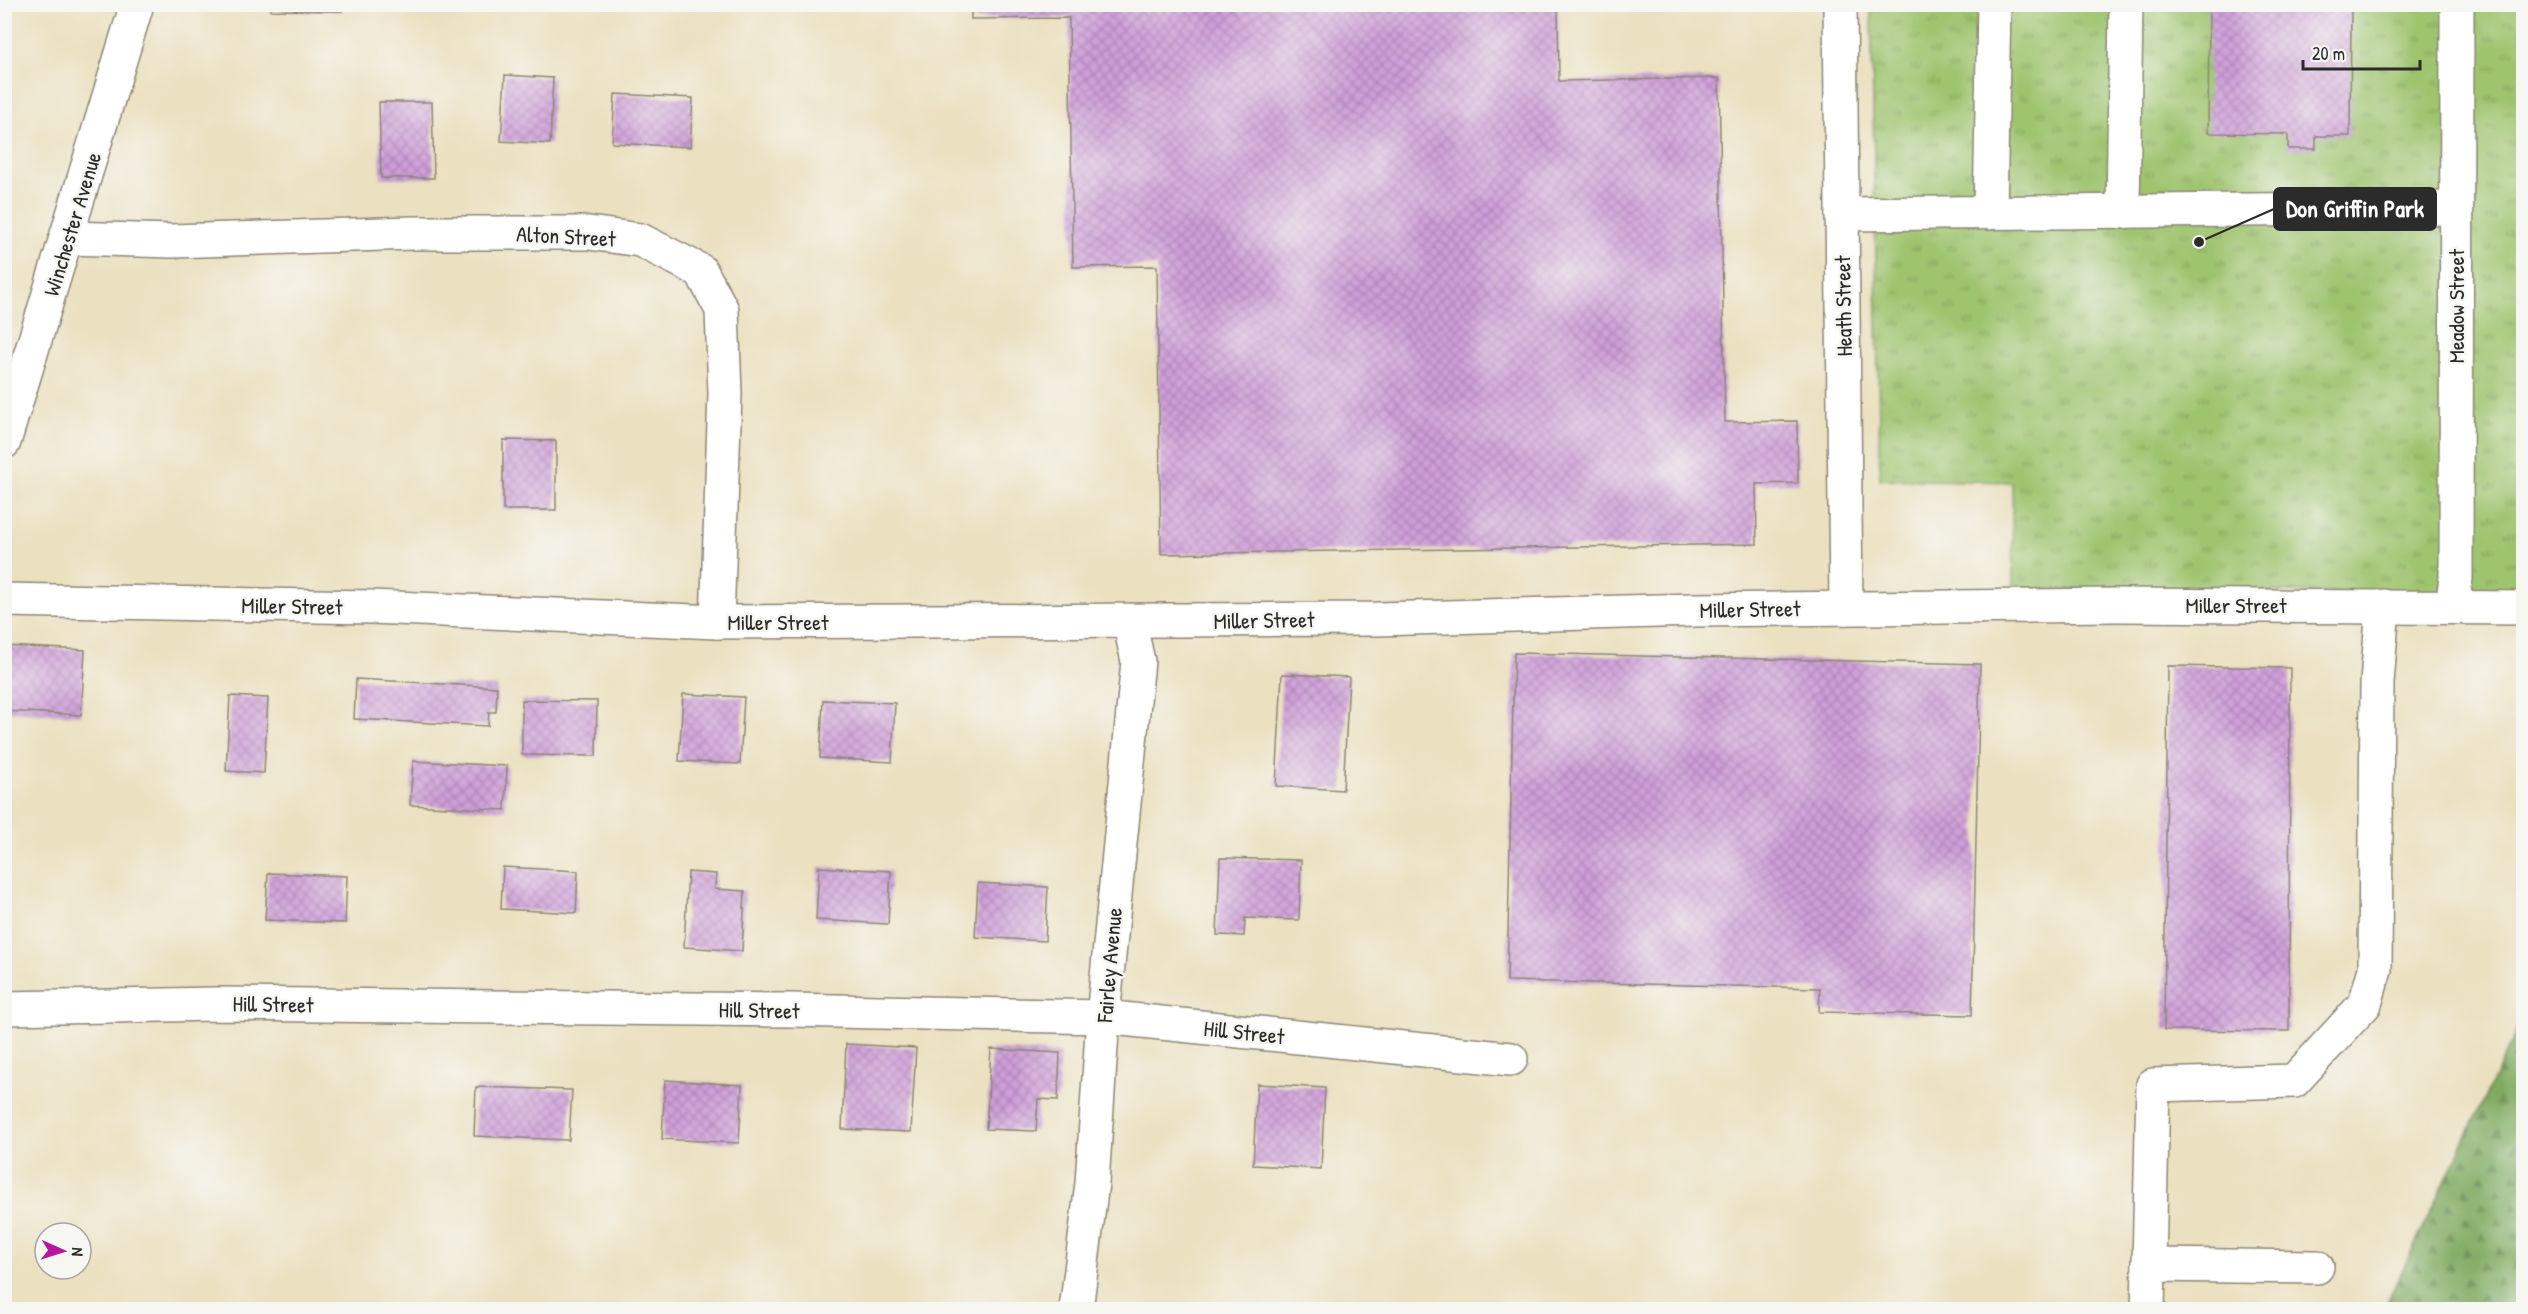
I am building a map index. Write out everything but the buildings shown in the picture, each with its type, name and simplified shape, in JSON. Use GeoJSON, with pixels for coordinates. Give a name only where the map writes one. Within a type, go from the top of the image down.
{"type":"FeatureCollection","features":[{"type":"Feature","properties":{"kind":"street","name":"Winchester Avenue"},"geometry":{"type":"LineString","coordinates":[[4,442],[68,238],[137,4]]}},
{"type":"Feature","properties":{"kind":"street","name":"Heath Street"},"geometry":{"type":"LineString","coordinates":[[1840,4],[1846,608]]}},
{"type":"Feature","properties":{"kind":"street"},"geometry":{"type":"LineString","coordinates":[[1990,213],[1994,4]]}},
{"type":"Feature","properties":{"kind":"street"},"geometry":{"type":"LineString","coordinates":[[2123,212],[2126,4]]}},
{"type":"Feature","properties":{"kind":"street","name":"Meadow Street"},"geometry":{"type":"LineString","coordinates":[[2452,608],[2456,578],[2457,4]]}},
{"type":"Feature","properties":{"kind":"street"},"geometry":{"type":"LineString","coordinates":[[1842,214],[2456,208]]}},
{"type":"Feature","properties":{"kind":"street","name":"Alton Street"},"geometry":{"type":"LineString","coordinates":[[68,238],[172,241],[413,233],[589,233],[640,240],[701,271],[722,310],[724,405],[717,622]]}},
{"type":"Feature","properties":{"kind":"street","name":"Miller Street"},"geometry":{"type":"LineString","coordinates":[[4,600],[371,607],[717,622],[1129,621],[1846,608],[2383,606],[2523,608]]}},
{"type":"Feature","properties":{"kind":"street"},"geometry":{"type":"LineString","coordinates":[[2148,1310],[2153,1085],[2294,1081],[2365,1004],[2375,969],[2377,683],[2383,606]]}},
{"type":"Feature","properties":{"kind":"street","name":"Fairley Avenue"},"geometry":{"type":"LineString","coordinates":[[1076,1310],[1092,1183],[1103,1017],[1138,661],[1129,621]]}},
{"type":"Feature","properties":{"kind":"street","name":"Hill Street"},"geometry":{"type":"LineString","coordinates":[[4,1008],[217,1004],[790,1010],[1103,1017],[1511,1059]]}},
{"type":"Feature","properties":{"kind":"street"},"geometry":{"type":"LineString","coordinates":[[2149,1265],[2317,1267]]}},
{"type":"Feature","properties":{"kind":"green space"},"geometry":{"type":"Polygon","coordinates":[[[1871,5],[2523,5],[2523,594],[2013,590],[2012,482],[1880,479],[1871,5]]]}},
{"type":"Feature","properties":{"kind":"green space"},"geometry":{"type":"Polygon","coordinates":[[[2523,1017],[2523,1309],[2384,1309],[2523,1017]]]}},
{"type":"Feature","properties":{"kind":"place","name":"Don Griffin Park"},"geometry":{"type":"Point","coordinates":[2199,242]}}]}
